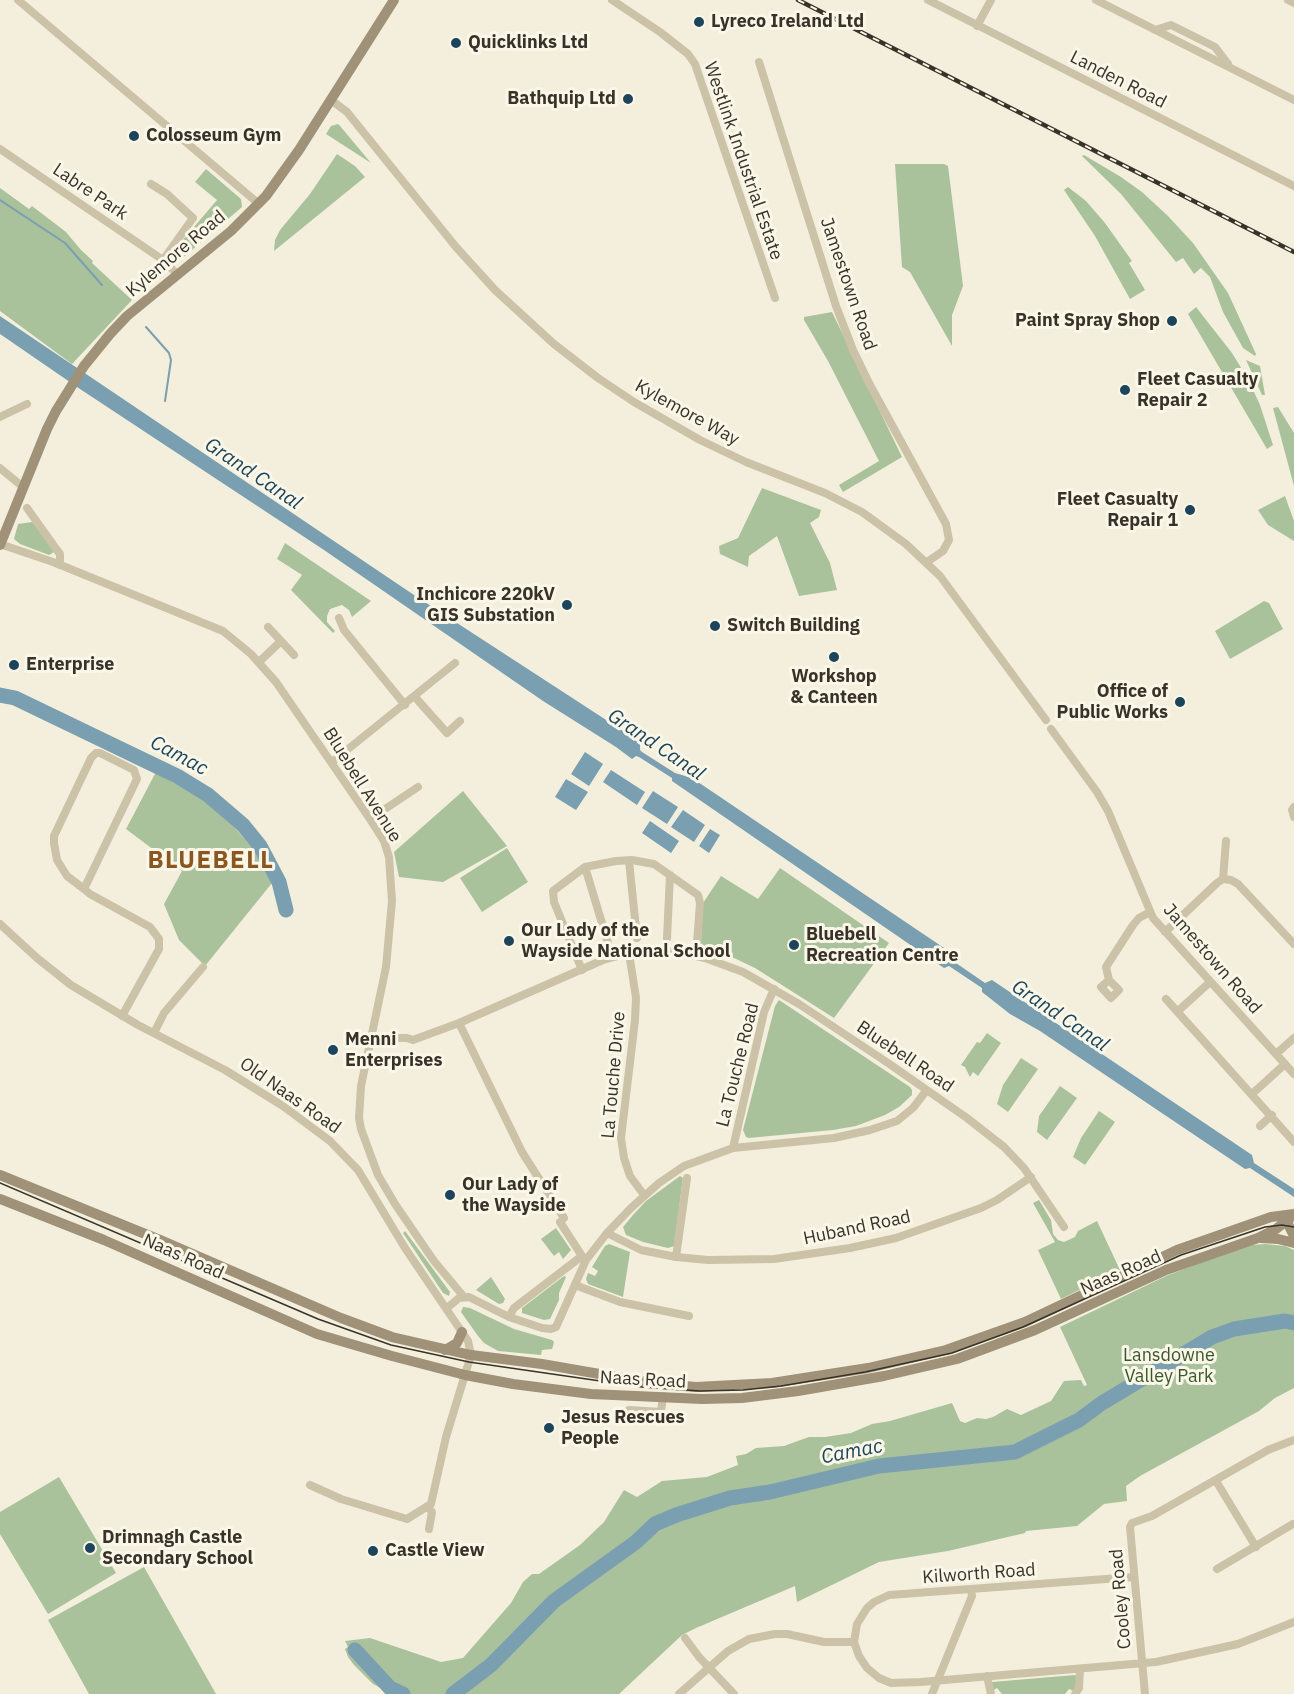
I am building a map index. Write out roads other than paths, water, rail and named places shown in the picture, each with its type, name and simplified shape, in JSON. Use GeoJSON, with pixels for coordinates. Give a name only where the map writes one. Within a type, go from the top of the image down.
{"type":"FeatureCollection","features":[{"type":"Feature","properties":{"kind":"main road","name":"Kylemore Road"},"geometry":{"type":"LineString","coordinates":[[0,544],[47,429],[84,366],[127,316],[231,231],[259,204],[284,172],[394,0]]}},
{"type":"Feature","properties":{"kind":"main road","name":"Naas Road"},"geometry":{"type":"LineString","coordinates":[[0,1175],[170,1244],[341,1318],[392,1337],[471,1355],[688,1387],[726,1387],[772,1383],[838,1373],[938,1353],[1009,1329],[1168,1254],[1271,1217],[1292,1218]]}},
{"type":"Feature","properties":{"kind":"main road","name":"Naas Road"},"geometry":{"type":"LineString","coordinates":[[0,1199],[115,1245],[317,1334],[392,1356],[465,1375],[513,1384],[591,1394],[702,1399],[742,1398],[798,1391],[884,1376],[957,1359],[1025,1335],[1166,1270],[1258,1238],[1292,1218]]}},
{"type":"Feature","properties":{"kind":"main road"},"geometry":{"type":"LineString","coordinates":[[1292,1218],[1294,1236]]}},
{"type":"Feature","properties":{"kind":"main road"},"geometry":{"type":"LineString","coordinates":[[1258,1238],[1294,1243]]}},
{"type":"Feature","properties":{"kind":"main road"},"geometry":{"type":"LineString","coordinates":[[445,1350],[457,1343],[462,1332]]}},
{"type":"Feature","properties":{"kind":"street"},"geometry":{"type":"LineString","coordinates":[[18,0],[259,204]]}},
{"type":"Feature","properties":{"kind":"street","name":"Westlink Industrial Estate"},"geometry":{"type":"LineString","coordinates":[[612,0],[660,32],[688,54],[695,63],[775,298]]}},
{"type":"Feature","properties":{"kind":"street","name":"Landen Road"},"geometry":{"type":"LineString","coordinates":[[928,0],[1294,186]]}},
{"type":"Feature","properties":{"kind":"street"},"geometry":{"type":"LineString","coordinates":[[978,26],[991,0]]}},
{"type":"Feature","properties":{"kind":"street"},"geometry":{"type":"LineString","coordinates":[[1096,0],[1294,100]]}},
{"type":"Feature","properties":{"kind":"street"},"geometry":{"type":"LineString","coordinates":[[1288,0],[1294,3]]}},
{"type":"Feature","properties":{"kind":"street","name":"Jamestown Road"},"geometry":{"type":"LineString","coordinates":[[759,62],[836,306],[853,350],[946,524],[950,540],[943,551],[927,562]]}},
{"type":"Feature","properties":{"kind":"street","name":"Kylemore Way"},"geometry":{"type":"LineString","coordinates":[[331,100],[351,116],[474,268],[521,315],[581,365],[633,402],[700,440],[746,462],[825,493],[862,512],[892,532],[927,562],[947,585],[1046,720]]}},
{"type":"Feature","properties":{"kind":"street","name":"Labre Park"},"geometry":{"type":"LineString","coordinates":[[0,149],[163,260],[177,274]]}},
{"type":"Feature","properties":{"kind":"street"},"geometry":{"type":"LineString","coordinates":[[151,184],[167,194],[193,218],[163,260]]}},
{"type":"Feature","properties":{"kind":"street"},"geometry":{"type":"LineString","coordinates":[[0,417],[27,404]]}},
{"type":"Feature","properties":{"kind":"street"},"geometry":{"type":"LineString","coordinates":[[0,468],[23,487]]}},
{"type":"Feature","properties":{"kind":"street"},"geometry":{"type":"LineString","coordinates":[[27,508],[60,554],[60,565]]}},
{"type":"Feature","properties":{"kind":"street","name":"Bluebell Avenue"},"geometry":{"type":"LineString","coordinates":[[0,544],[60,565],[157,606],[211,625],[239,644],[276,682],[333,762],[370,819],[388,853],[393,884],[388,953],[361,1086],[359,1118],[378,1174],[406,1222],[464,1297],[469,1297],[509,1317],[551,1329]]}},
{"type":"Feature","properties":{"kind":"street"},"geometry":{"type":"LineString","coordinates":[[339,618],[344,630],[405,705]]}},
{"type":"Feature","properties":{"kind":"street"},"geometry":{"type":"LineString","coordinates":[[268,627],[294,655]]}},
{"type":"Feature","properties":{"kind":"street"},"geometry":{"type":"LineString","coordinates":[[259,663],[281,641]]}},
{"type":"Feature","properties":{"kind":"street"},"geometry":{"type":"LineString","coordinates":[[333,762],[455,663]]}},
{"type":"Feature","properties":{"kind":"street"},"geometry":{"type":"LineString","coordinates":[[415,697],[447,733],[460,721]]}},
{"type":"Feature","properties":{"kind":"street","name":"Jamestown Road"},"geometry":{"type":"LineString","coordinates":[[1051,729],[1097,792],[1108,811],[1150,912],[1165,932],[1294,1074]]}},
{"type":"Feature","properties":{"kind":"street"},"geometry":{"type":"LineString","coordinates":[[84,890],[137,779],[134,770],[100,753],[91,758],[54,836],[60,867],[67,876],[84,890],[150,927],[159,939],[159,950],[122,1016]]}},
{"type":"Feature","properties":{"kind":"street"},"geometry":{"type":"LineString","coordinates":[[370,819],[417,788]]}},
{"type":"Feature","properties":{"kind":"street"},"geometry":{"type":"LineString","coordinates":[[1223,879],[1226,841]]}},
{"type":"Feature","properties":{"kind":"street"},"geometry":{"type":"LineString","coordinates":[[629,861],[637,938]]}},
{"type":"Feature","properties":{"kind":"street"},"geometry":{"type":"LineString","coordinates":[[582,970],[552,896],[555,888],[585,867],[629,861],[654,864],[695,891],[700,897],[696,956]]}},
{"type":"Feature","properties":{"kind":"street"},"geometry":{"type":"LineString","coordinates":[[585,867],[608,943]]}},
{"type":"Feature","properties":{"kind":"street"},"geometry":{"type":"LineString","coordinates":[[667,938],[670,875]]}},
{"type":"Feature","properties":{"kind":"street"},"geometry":{"type":"LineString","coordinates":[[1165,932],[1223,879],[1238,884],[1294,944]]}},
{"type":"Feature","properties":{"kind":"street"},"geometry":{"type":"LineString","coordinates":[[1109,980],[1106,967],[1133,925],[1139,918],[1150,912]]}},
{"type":"Feature","properties":{"kind":"street","name":"Old Naas Road"},"geometry":{"type":"LineString","coordinates":[[0,924],[71,985],[122,1016],[225,1070],[284,1106],[330,1140],[358,1170],[468,1341],[471,1355]]}},
{"type":"Feature","properties":{"kind":"street","name":"Bluebell Road"},"geometry":{"type":"LineString","coordinates":[[370,1038],[413,1040],[629,953],[656,951],[696,956],[743,972],[774,989],[850,1037],[988,1134],[1015,1158],[1031,1177],[1064,1227]]}},
{"type":"Feature","properties":{"kind":"street","name":"La Touche Drive"},"geometry":{"type":"LineString","coordinates":[[629,953],[636,998],[621,1138],[630,1176],[644,1195]]}},
{"type":"Feature","properties":{"kind":"street"},"geometry":{"type":"LineString","coordinates":[[154,1033],[164,1013],[203,967]]}},
{"type":"Feature","properties":{"kind":"street"},"geometry":{"type":"LineString","coordinates":[[1178,1011],[1210,982]]}},
{"type":"Feature","properties":{"kind":"street","name":"La Touche Road"},"geometry":{"type":"LineString","coordinates":[[733,1148],[764,1012],[774,989]]}},
{"type":"Feature","properties":{"kind":"street"},"geometry":{"type":"LineString","coordinates":[[1167,999],[1294,1142]]}},
{"type":"Feature","properties":{"kind":"street"},"geometry":{"type":"LineString","coordinates":[[459,1023],[522,1152],[564,1218],[560,1222],[584,1258]]}},
{"type":"Feature","properties":{"kind":"street"},"geometry":{"type":"LineString","coordinates":[[1276,1054],[1294,1038]]}},
{"type":"Feature","properties":{"kind":"street"},"geometry":{"type":"LineString","coordinates":[[1252,1094],[1285,1064]]}},
{"type":"Feature","properties":{"kind":"street","name":"La Touche Road"},"geometry":{"type":"LineString","coordinates":[[509,1317],[514,1308],[584,1258],[644,1195],[684,1166],[733,1148],[834,1138],[870,1130],[897,1120],[913,1108],[926,1091]]}},
{"type":"Feature","properties":{"kind":"street"},"geometry":{"type":"LineString","coordinates":[[1260,1126],[1272,1115]]}},
{"type":"Feature","properties":{"kind":"street","name":"Huband Road"},"geometry":{"type":"LineString","coordinates":[[606,1233],[641,1250],[676,1257],[708,1260],[774,1259],[896,1238],[981,1208],[1031,1177]]}},
{"type":"Feature","properties":{"kind":"street"},"geometry":{"type":"LineString","coordinates":[[676,1257],[687,1178]]}},
{"type":"Feature","properties":{"kind":"street"},"geometry":{"type":"LineString","coordinates":[[394,1229],[406,1222]]}},
{"type":"Feature","properties":{"kind":"street","name":"La Touche Road"},"geometry":{"type":"LineString","coordinates":[[551,1329],[556,1327],[575,1285],[584,1258]]}},
{"type":"Feature","properties":{"kind":"street"},"geometry":{"type":"LineString","coordinates":[[575,1285],[620,1302],[689,1316]]}},
{"type":"Feature","properties":{"kind":"street"},"geometry":{"type":"LineString","coordinates":[[447,1308],[464,1297]]}},
{"type":"Feature","properties":{"kind":"street"},"geometry":{"type":"LineString","coordinates":[[310,1485],[341,1499],[406,1519],[428,1507],[433,1501],[446,1437],[471,1355]]}},
{"type":"Feature","properties":{"kind":"street"},"geometry":{"type":"LineString","coordinates":[[629,1410],[661,1412],[663,1396]]}},
{"type":"Feature","properties":{"kind":"street","name":"Cooley Road"},"geometry":{"type":"LineString","coordinates":[[1144,1694],[1133,1577],[1130,1527],[1132,1523],[1152,1516],[1268,1450],[1294,1440]]}},
{"type":"Feature","properties":{"kind":"street"},"geometry":{"type":"LineString","coordinates":[[1216,1481],[1256,1547]]}},
{"type":"Feature","properties":{"kind":"street"},"geometry":{"type":"LineString","coordinates":[[428,1507],[432,1512],[429,1529]]}},
{"type":"Feature","properties":{"kind":"street"},"geometry":{"type":"LineString","coordinates":[[1217,1569],[1293,1524]]}},
{"type":"Feature","properties":{"kind":"street","name":"Kilworth Road"},"geometry":{"type":"LineString","coordinates":[[854,1642],[857,1624],[862,1614],[867,1608],[889,1595],[1133,1577]]}},
{"type":"Feature","properties":{"kind":"street"},"geometry":{"type":"LineString","coordinates":[[932,1694],[972,1596],[971,1590]]}},
{"type":"Feature","properties":{"kind":"street"},"geometry":{"type":"LineString","coordinates":[[679,1694],[738,1644],[763,1635],[787,1634],[824,1642],[854,1642],[867,1668],[891,1683],[1142,1664],[1238,1644],[1294,1622]]}},
{"type":"Feature","properties":{"kind":"street"},"geometry":{"type":"LineString","coordinates":[[685,1638],[734,1694]]}},
{"type":"Feature","properties":{"kind":"street"},"geometry":{"type":"LineString","coordinates":[[1075,1694],[1079,1688],[1080,1669]]}},
{"type":"Feature","properties":{"kind":"street"},"geometry":{"type":"LineString","coordinates":[[987,1676],[991,1694]]}},
{"type":"Feature","properties":{"kind":"water"},"geometry":{"type":"Polygon","coordinates":[[[0,316],[414,595],[640,742],[642,752],[675,773],[692,778],[950,952],[953,961],[985,983],[992,980],[1252,1155],[1254,1163],[1294,1189],[1294,1197],[1250,1168],[1245,1169],[1040,1031],[1010,1014],[982,992],[982,988],[949,966],[944,968],[672,781],[672,778],[639,757],[632,759],[543,701],[324,550],[80,389],[0,334],[0,316]]]}},
{"type":"Feature","properties":{"kind":"water"},"geometry":{"type":"Polygon","coordinates":[[[585,752],[603,764],[589,786],[571,774],[585,752]]]}},
{"type":"Feature","properties":{"kind":"water"},"geometry":{"type":"Polygon","coordinates":[[[611,770],[645,792],[637,805],[603,782],[611,770]]]}},
{"type":"Feature","properties":{"kind":"water"},"geometry":{"type":"Polygon","coordinates":[[[566,779],[588,792],[576,810],[555,797],[566,779]]]}},
{"type":"Feature","properties":{"kind":"water"},"geometry":{"type":"Polygon","coordinates":[[[653,791],[678,807],[667,824],[642,808],[653,791]]]}},
{"type":"Feature","properties":{"kind":"water"},"geometry":{"type":"Polygon","coordinates":[[[683,810],[705,825],[694,842],[671,827],[683,810]]]}},
{"type":"Feature","properties":{"kind":"water"},"geometry":{"type":"Polygon","coordinates":[[[650,821],[679,841],[671,853],[642,833],[650,821]]]}},
{"type":"Feature","properties":{"kind":"water"},"geometry":{"type":"Polygon","coordinates":[[[710,829],[720,835],[709,853],[699,846],[710,829]]]}},
{"type":"Feature","properties":{"kind":"waterway"},"geometry":{"type":"LineString","coordinates":[[0,200],[65,243],[102,285]]}},
{"type":"Feature","properties":{"kind":"waterway"},"geometry":{"type":"LineString","coordinates":[[146,327],[169,353],[171,360],[165,401]]}},
{"type":"Feature","properties":{"kind":"waterway","name":"Camac"},"geometry":{"type":"LineString","coordinates":[[0,695],[15,698],[177,776],[208,795],[243,825],[260,846],[279,882],[286,910]]}},
{"type":"Feature","properties":{"kind":"waterway","name":"Camac"},"geometry":{"type":"LineString","coordinates":[[453,1694],[491,1665],[554,1601],[636,1542],[655,1524],[730,1498],[770,1492],[879,1466],[1015,1452],[1079,1420],[1102,1403],[1212,1337],[1234,1329],[1285,1321],[1294,1323]]}},
{"type":"Feature","properties":{"kind":"waterway","name":"Camac"},"geometry":{"type":"LineString","coordinates":[[355,1650],[390,1688],[403,1694]]}},
{"type":"Feature","properties":{"kind":"tram line"},"geometry":{"type":"LineString","coordinates":[[0,1183],[318,1319],[391,1345],[469,1362],[642,1387],[700,1391],[781,1386],[865,1372],[952,1353],[1023,1327],[1181,1255],[1265,1227],[1282,1225],[1294,1227]]}},
{"type":"Feature","properties":{"kind":"railway"},"geometry":{"type":"LineString","coordinates":[[798,0],[1294,252]]}},
{"type":"Feature","properties":{"kind":"place","name":"Lyreco Ireland Ltd"},"geometry":{"type":"Point","coordinates":[699,22]}},
{"type":"Feature","properties":{"kind":"place","name":"Quicklinks Ltd"},"geometry":{"type":"Point","coordinates":[456,43]}},
{"type":"Feature","properties":{"kind":"place","name":"Bathquip Ltd"},"geometry":{"type":"Point","coordinates":[628,99]}},
{"type":"Feature","properties":{"kind":"place","name":"Colosseum Gym"},"geometry":{"type":"Point","coordinates":[134,136]}},
{"type":"Feature","properties":{"kind":"place","name":"Paint Spray Shop"},"geometry":{"type":"Point","coordinates":[1172,321]}},
{"type":"Feature","properties":{"kind":"place","name":"Fleet Casualty Repair 2"},"geometry":{"type":"Point","coordinates":[1125,390]}},
{"type":"Feature","properties":{"kind":"place","name":"Fleet Casualty Repair 1"},"geometry":{"type":"Point","coordinates":[1190,510]}},
{"type":"Feature","properties":{"kind":"place","name":"Inchicore 220kV GIS Substation"},"geometry":{"type":"Point","coordinates":[567,605]}},
{"type":"Feature","properties":{"kind":"place","name":"Switch Building"},"geometry":{"type":"Point","coordinates":[715,626]}},
{"type":"Feature","properties":{"kind":"place","name":"Workshop & Canteen"},"geometry":{"type":"Point","coordinates":[834,657]}},
{"type":"Feature","properties":{"kind":"place","name":"Enterprise"},"geometry":{"type":"Point","coordinates":[14,665]}},
{"type":"Feature","properties":{"kind":"place","name":"Office of Public Works"},"geometry":{"type":"Point","coordinates":[1180,702]}},
{"type":"Feature","properties":{"kind":"place","name":"Our Lady of the Wayside National School"},"geometry":{"type":"Point","coordinates":[509,941]}},
{"type":"Feature","properties":{"kind":"place","name":"Bluebell Recreation Centre"},"geometry":{"type":"Point","coordinates":[794,945]}},
{"type":"Feature","properties":{"kind":"place","name":"Menni Enterprises"},"geometry":{"type":"Point","coordinates":[333,1050]}},
{"type":"Feature","properties":{"kind":"place","name":"Our Lady of the Wayside"},"geometry":{"type":"Point","coordinates":[450,1195]}},
{"type":"Feature","properties":{"kind":"place","name":"Jesus Rescues People"},"geometry":{"type":"Point","coordinates":[549,1428]}},
{"type":"Feature","properties":{"kind":"place","name":"Drimnagh Castle Secondary School"},"geometry":{"type":"Point","coordinates":[90,1548]}},
{"type":"Feature","properties":{"kind":"place","name":"Castle View"},"geometry":{"type":"Point","coordinates":[373,1551]}},
{"type":"Feature","properties":{"kind":"district","name":"BLUEBELL"},"geometry":{"type":"Point","coordinates":[211,861]}},
{"type":"Feature","properties":{"kind":"water label","name":"Grand Canal"},"geometry":{"type":"Point","coordinates":[253,474]}},
{"type":"Feature","properties":{"kind":"water label","name":"Grand Canal"},"geometry":{"type":"Point","coordinates":[656,745]}},
{"type":"Feature","properties":{"kind":"water label","name":"Grand Canal"},"geometry":{"type":"Point","coordinates":[1060,1016]}},
{"type":"Feature","properties":{"kind":"park label","name":"Lansdowne Valley Park"},"geometry":{"type":"Point","coordinates":[1169,1366]}}]}
